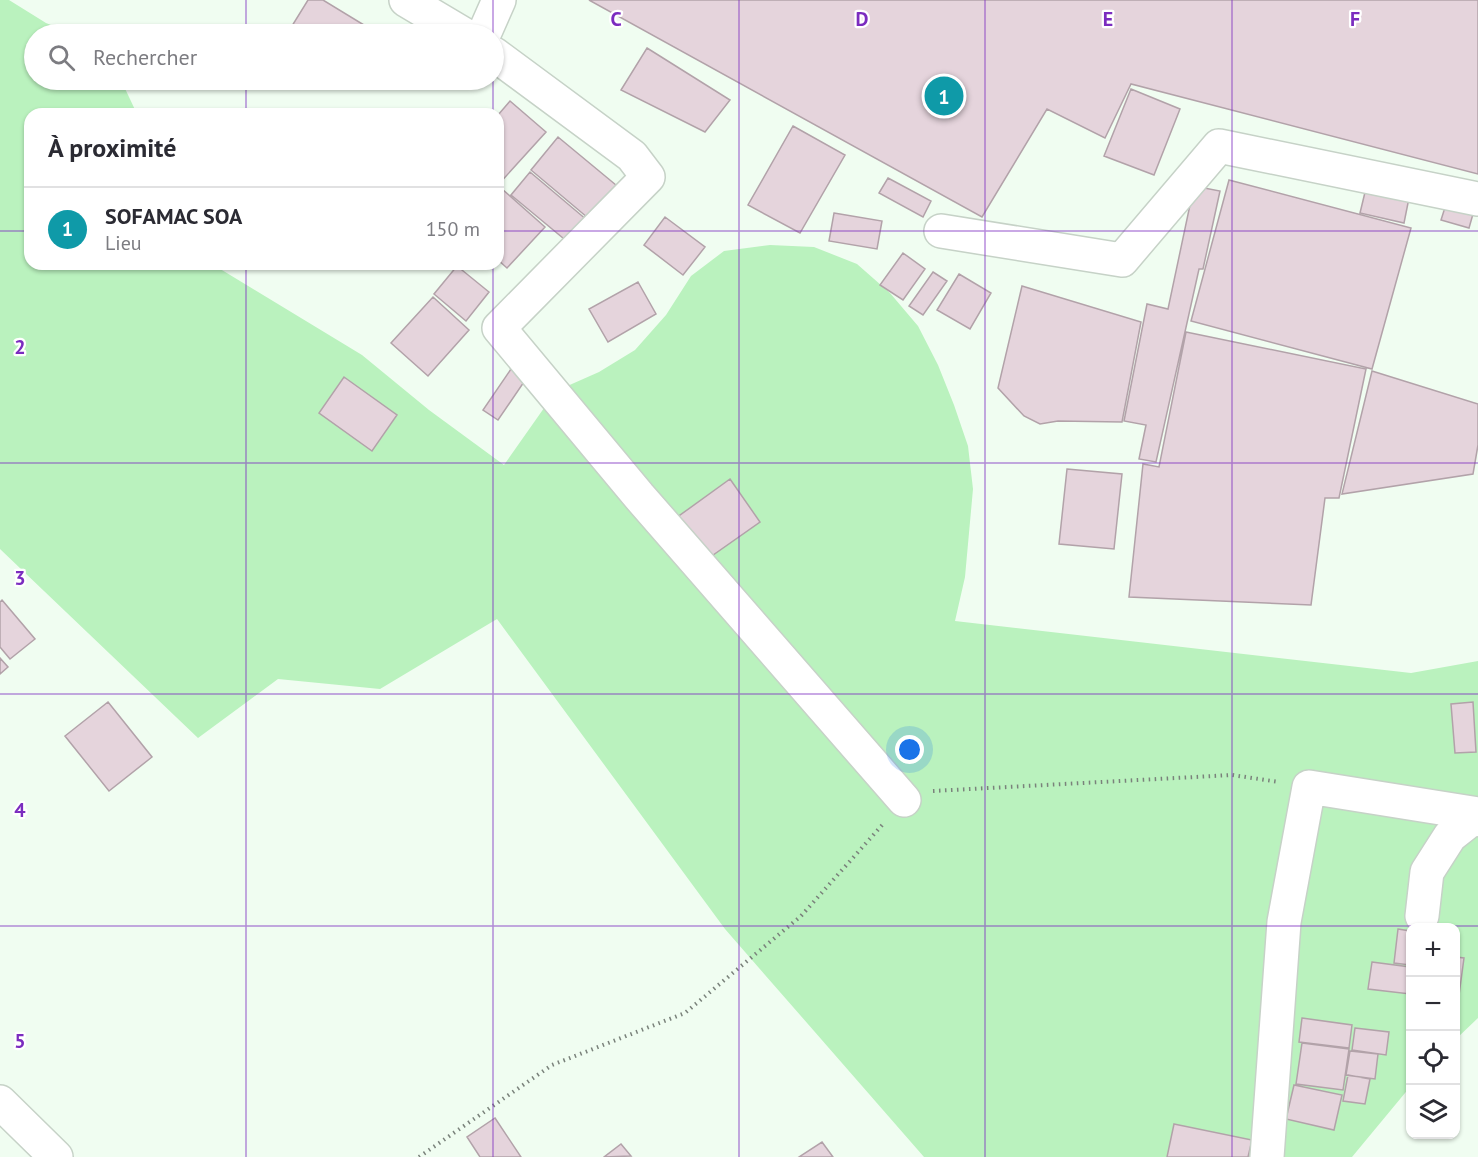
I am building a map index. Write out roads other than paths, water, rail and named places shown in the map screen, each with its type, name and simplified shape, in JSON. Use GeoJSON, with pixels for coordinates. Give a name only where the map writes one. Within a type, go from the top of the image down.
{"type":"FeatureCollection","features":[{"type":"Feature","properties":{"kind":"street"},"geometry":{"type":"LineString","coordinates":[[406,0],[446,24]]}},
{"type":"Feature","properties":{"kind":"street"},"geometry":{"type":"LineString","coordinates":[[488,24],[499,0]]}},
{"type":"Feature","properties":{"kind":"street"},"geometry":{"type":"LineString","coordinates":[[504,61],[632,156],[648,177],[499,328],[639,496],[904,800]]}},
{"type":"Feature","properties":{"kind":"street"},"geometry":{"type":"LineString","coordinates":[[941,231],[1122,260],[1219,146],[1478,199]]}},
{"type":"Feature","properties":{"kind":"street"},"geometry":{"type":"LineString","coordinates":[[1267,1157],[1284,922],[1309,787],[1478,816]]}},
{"type":"Feature","properties":{"kind":"street"},"geometry":{"type":"LineString","coordinates":[[1422,916],[1427,872],[1450,837],[1478,816]]}},
{"type":"Feature","properties":{"kind":"street"},"geometry":{"type":"LineString","coordinates":[[0,1102],[56,1157]]}},
{"type":"Feature","properties":{"kind":"place","name":"SOFAMAC SOA"},"geometry":{"type":"Point","coordinates":[944,96]}}]}
